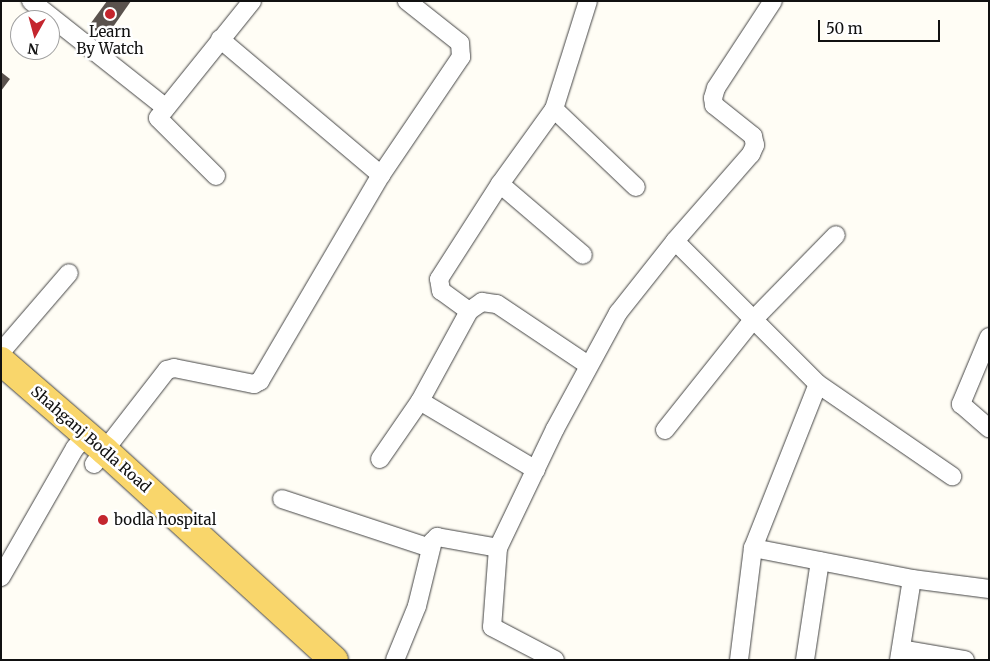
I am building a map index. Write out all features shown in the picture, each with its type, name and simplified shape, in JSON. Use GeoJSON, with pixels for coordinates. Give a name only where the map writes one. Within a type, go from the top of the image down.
{"type":"FeatureCollection","features":[{"type":"Feature","properties":{"kind":"main road","name":"Shahganj Bodla Road"},"geometry":{"type":"LineString","coordinates":[[1,361],[90,449],[334,660]]}},
{"type":"Feature","properties":{"kind":"main road"},"geometry":{"type":"LineString","coordinates":[[1,384],[90,449],[307,660]]}},
{"type":"Feature","properties":{"kind":"street"},"geometry":{"type":"LineString","coordinates":[[32,1],[166,108]]}},
{"type":"Feature","properties":{"kind":"street"},"geometry":{"type":"LineString","coordinates":[[216,176],[158,118],[252,1]]}},
{"type":"Feature","properties":{"kind":"street"},"geometry":{"type":"LineString","coordinates":[[1,576],[90,449],[167,370],[174,368],[254,384],[260,381],[381,175],[463,52],[460,43],[407,1]]}},
{"type":"Feature","properties":{"kind":"street"},"geometry":{"type":"LineString","coordinates":[[469,311],[441,291],[439,279],[500,184],[554,109],[588,1]]}},
{"type":"Feature","properties":{"kind":"street"},"geometry":{"type":"LineString","coordinates":[[555,660],[539,655],[494,630],[490,625],[498,548],[588,365],[618,313],[675,241],[750,154],[755,145],[748,130],[714,105],[713,98],[716,88],[773,1]]}},
{"type":"Feature","properties":{"kind":"street"},"geometry":{"type":"LineString","coordinates":[[220,40],[381,175]]}},
{"type":"Feature","properties":{"kind":"street"},"geometry":{"type":"LineString","coordinates":[[554,109],[636,187]]}},
{"type":"Feature","properties":{"kind":"street"},"geometry":{"type":"LineString","coordinates":[[500,184],[583,255]]}},
{"type":"Feature","properties":{"kind":"street"},"geometry":{"type":"LineString","coordinates":[[665,430],[752,321],[836,235]]}},
{"type":"Feature","properties":{"kind":"street"},"geometry":{"type":"LineString","coordinates":[[675,241],[752,321],[818,384],[952,476]]}},
{"type":"Feature","properties":{"kind":"street"},"geometry":{"type":"LineString","coordinates":[[1,352],[69,273]]}},
{"type":"Feature","properties":{"kind":"street"},"geometry":{"type":"LineString","coordinates":[[380,459],[420,401],[469,311],[482,302],[497,304],[588,365]]}},
{"type":"Feature","properties":{"kind":"street"},"geometry":{"type":"LineString","coordinates":[[989,337],[961,404],[989,428]]}},
{"type":"Feature","properties":{"kind":"street"},"geometry":{"type":"LineString","coordinates":[[738,660],[753,548],[818,384]]}},
{"type":"Feature","properties":{"kind":"street"},"geometry":{"type":"LineString","coordinates":[[420,401],[536,470]]}},
{"type":"Feature","properties":{"kind":"street"},"geometry":{"type":"LineString","coordinates":[[282,499],[430,548]]}},
{"type":"Feature","properties":{"kind":"street"},"geometry":{"type":"LineString","coordinates":[[395,660],[417,606],[430,548],[437,537],[498,548]]}},
{"type":"Feature","properties":{"kind":"street"},"geometry":{"type":"LineString","coordinates":[[753,548],[912,579],[989,589]]}},
{"type":"Feature","properties":{"kind":"street"},"geometry":{"type":"LineString","coordinates":[[806,660],[820,561]]}},
{"type":"Feature","properties":{"kind":"street"},"geometry":{"type":"LineString","coordinates":[[912,579],[900,654],[965,660]]}},
{"type":"Feature","properties":{"kind":"building","name":"Learn By Watch"},"geometry":{"type":"Polygon","coordinates":[[[107,1],[131,1],[104,40],[88,27],[107,1]]]}},
{"type":"Feature","properties":{"kind":"building"},"geometry":{"type":"Polygon","coordinates":[[[1,72],[10,79],[1,91],[1,72]]]}},
{"type":"Feature","properties":{"kind":"place","name":"Learn By Watch"},"geometry":{"type":"Point","coordinates":[110,14]}},
{"type":"Feature","properties":{"kind":"place","name":"bodla hospital"},"geometry":{"type":"Point","coordinates":[103,520]}}]}
